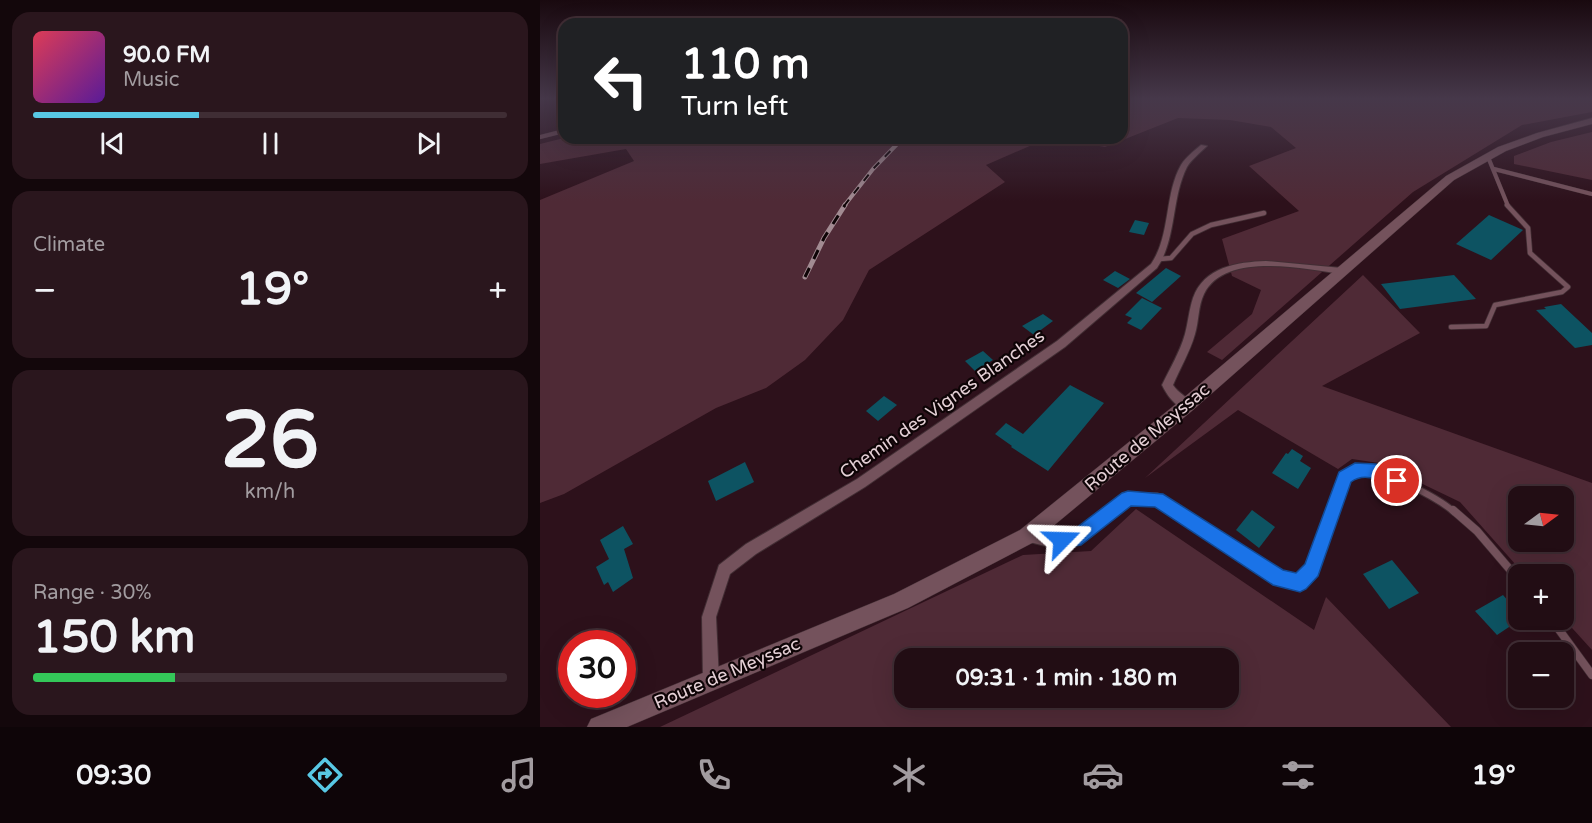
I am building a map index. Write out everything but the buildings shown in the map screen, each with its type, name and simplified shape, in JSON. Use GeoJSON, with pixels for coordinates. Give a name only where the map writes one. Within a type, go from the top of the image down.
{"type":"FeatureCollection","features":[{"type":"Feature","properties":{"kind":"main road","name":"Route de Meyssac"},"geometry":{"type":"LineString","coordinates":[[599,727],[901,601],[1027,536],[1186,405],[1450,178],[1488,157],[1548,133]]}},
{"type":"Feature","properties":{"kind":"street"},"geometry":{"type":"LineString","coordinates":[[1160,259],[1167,224],[1184,167],[1203,146]]}},
{"type":"Feature","properties":{"kind":"street","name":"Chemin des Vignes Blanches"},"geometry":{"type":"LineString","coordinates":[[711,680],[709,617],[724,570],[751,549],[861,483],[1061,344],[1160,259]]}},
{"type":"Feature","properties":{"kind":"street"},"geometry":{"type":"LineString","coordinates":[[1186,405],[1173,395],[1167,384],[1190,337],[1201,289],[1217,272],[1238,265],[1266,263],[1342,271]]}},
{"type":"Feature","properties":{"kind":"street"},"geometry":{"type":"LineString","coordinates":[[1027,536],[1049,541],[1075,539],[1128,499],[1157,500],[1279,579],[1300,583],[1312,569],[1345,477]]}},
{"type":"Feature","properties":{"kind":"lane"},"geometry":{"type":"LineString","coordinates":[[540,137],[556,133]]}},
{"type":"Feature","properties":{"kind":"lane"},"geometry":{"type":"LineString","coordinates":[[1451,327],[1486,326],[1495,305],[1562,292],[1568,287],[1530,254],[1528,228],[1509,209],[1488,157]]}},
{"type":"Feature","properties":{"kind":"lane"},"geometry":{"type":"LineString","coordinates":[[1494,169],[1592,194]]}},
{"type":"Feature","properties":{"kind":"lane"},"geometry":{"type":"LineString","coordinates":[[1160,259],[1171,258],[1192,234],[1211,225],[1264,213]]}},
{"type":"Feature","properties":{"kind":"lane"},"geometry":{"type":"LineString","coordinates":[[1345,477],[1355,470],[1376,471],[1441,500],[1477,531],[1508,567]]}},
{"type":"Feature","properties":{"kind":"lane"},"geometry":{"type":"LineString","coordinates":[[1559,630],[1592,675]]}},
{"type":"Feature","properties":{"kind":"shaded area"},"geometry":{"type":"Polygon","coordinates":[[[1128,133],[1140,133],[1128,138],[1128,133]]]}},
{"type":"Feature","properties":{"kind":"shaded area"},"geometry":{"type":"Polygon","coordinates":[[[1278,133],[1509,133],[1413,192],[1222,360],[1207,352],[1252,314],[1261,290],[1232,276],[1222,239],[1299,211],[1249,166],[1296,148],[1278,133]]]}},
{"type":"Feature","properties":{"kind":"shaded area"},"geometry":{"type":"Polygon","coordinates":[[[1592,133],[1592,180],[1514,164],[1514,156],[1551,142],[1592,133]]]}},
{"type":"Feature","properties":{"kind":"shaded area"},"geometry":{"type":"Polygon","coordinates":[[[558,140],[558,144],[1034,144],[986,165],[1005,182],[869,270],[843,320],[805,360],[766,388],[716,408],[564,494],[540,503],[540,200],[634,161],[626,149],[540,164],[540,144],[558,140]]]}},
{"type":"Feature","properties":{"kind":"shaded area"},"geometry":{"type":"Polygon","coordinates":[[[1088,144],[1113,144],[1105,147],[1088,144]]]}},
{"type":"Feature","properties":{"kind":"shaded area"},"geometry":{"type":"Polygon","coordinates":[[[1363,275],[1420,333],[1322,386],[1592,483],[1592,650],[1574,630],[1574,564],[1515,564],[1460,502],[1379,463],[1352,459],[1338,469],[1238,410],[1145,478],[1363,275]]]}},
{"type":"Feature","properties":{"kind":"shaded area"},"geometry":{"type":"Polygon","coordinates":[[[1136,509],[1314,630],[1326,597],[1451,727],[660,727],[1023,555],[1091,551],[1136,509]]]}},
{"type":"Feature","properties":{"kind":"railway"},"geometry":{"type":"LineString","coordinates":[[844,206],[873,169],[897,144]]}},
{"type":"Feature","properties":{"kind":"railway"},"geometry":{"type":"LineString","coordinates":[[805,277],[824,238],[845,205]]}},
{"type":"Feature","properties":{"kind":"route"},"geometry":{"type":"LineString","coordinates":[[1062,540],[1075,539],[1128,499],[1157,500],[1203,527],[1279,579],[1300,583],[1312,569],[1345,477],[1355,470],[1376,471],[1397,481]]}}]}
